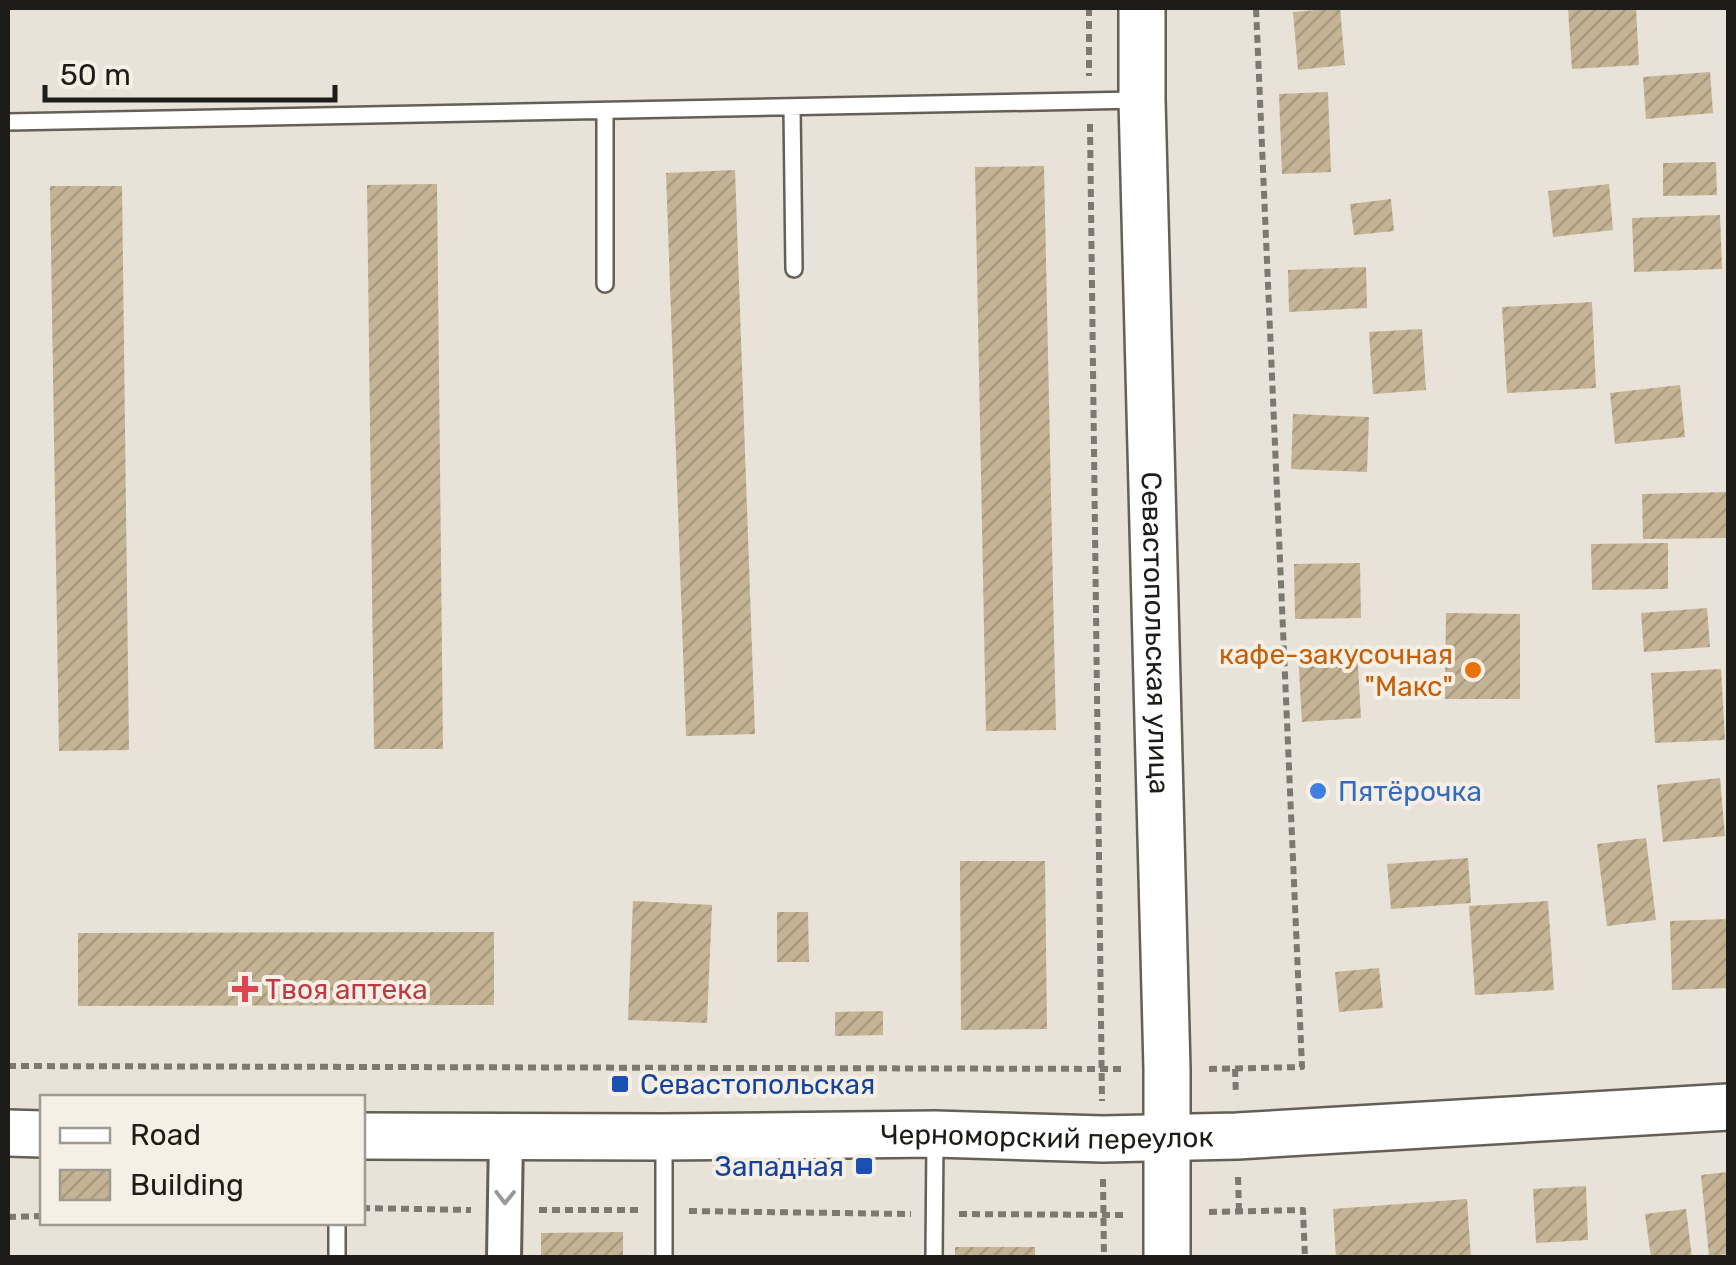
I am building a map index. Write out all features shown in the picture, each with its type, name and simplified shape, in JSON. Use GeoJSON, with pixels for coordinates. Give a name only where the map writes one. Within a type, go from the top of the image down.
{"type":"FeatureCollection","features":[{"type":"Feature","properties":{"kind":"street","name":"Севастопольская улица"},"geometry":{"type":"LineString","coordinates":[[1142,8],[1167,1069],[1167,1235]]}},
{"type":"Feature","properties":{"kind":"street","name":"Черноморский переулок"},"geometry":{"type":"LineString","coordinates":[[365,1136],[934,1134],[1103,1139],[1237,1136],[1728,1107]]}},
{"type":"Feature","properties":{"kind":"street"},"geometry":{"type":"LineString","coordinates":[[8,1134],[40,1134]]}},
{"type":"Feature","properties":{"kind":"street"},"geometry":{"type":"LineString","coordinates":[[504,1258],[506,1137]]}},
{"type":"Feature","properties":{"kind":"lane"},"geometry":{"type":"LineString","coordinates":[[8,122],[1142,100]]}},
{"type":"Feature","properties":{"kind":"lane"},"geometry":{"type":"LineString","coordinates":[[792,107],[794,269]]}},
{"type":"Feature","properties":{"kind":"lane"},"geometry":{"type":"LineString","coordinates":[[605,112],[605,284]]}},
{"type":"Feature","properties":{"kind":"lane"},"geometry":{"type":"LineString","coordinates":[[934,1134],[934,1258]]}},
{"type":"Feature","properties":{"kind":"lane"},"geometry":{"type":"LineString","coordinates":[[664,1137],[664,1258]]}},
{"type":"Feature","properties":{"kind":"lane"},"geometry":{"type":"LineString","coordinates":[[337,1225],[337,1258]]}},
{"type":"Feature","properties":{"kind":"path"},"geometry":{"type":"LineString","coordinates":[[1089,8],[1104,1258]]}},
{"type":"Feature","properties":{"kind":"path"},"geometry":{"type":"LineString","coordinates":[[8,1066],[1302,1067],[1256,8]]}},
{"type":"Feature","properties":{"kind":"path"},"geometry":{"type":"LineString","coordinates":[[365,1208],[1103,1216],[1167,1235],[1302,1210],[1306,1258]]}},
{"type":"Feature","properties":{"kind":"path"},"geometry":{"type":"LineString","coordinates":[[8,1216],[40,1216]]}},
{"type":"Feature","properties":{"kind":"building"},"geometry":{"type":"Polygon","coordinates":[[[1340,8],[1345,65],[1298,70],[1293,12],[1340,8]]]}},
{"type":"Feature","properties":{"kind":"building"},"geometry":{"type":"Polygon","coordinates":[[[1568,8],[1636,8],[1639,65],[1572,69],[1568,8]]]}},
{"type":"Feature","properties":{"kind":"building"},"geometry":{"type":"Polygon","coordinates":[[[1710,72],[1713,113],[1646,119],[1643,77],[1710,72]]]}},
{"type":"Feature","properties":{"kind":"building"},"geometry":{"type":"Polygon","coordinates":[[[1328,92],[1331,172],[1282,174],[1279,94],[1328,92]]]}},
{"type":"Feature","properties":{"kind":"building"},"geometry":{"type":"Polygon","coordinates":[[[1716,162],[1717,195],[1663,196],[1663,163],[1716,162]]]}},
{"type":"Feature","properties":{"kind":"building"},"geometry":{"type":"Polygon","coordinates":[[[1044,166],[1056,730],[986,731],[975,167],[1044,166]]]}},
{"type":"Feature","properties":{"kind":"building"},"geometry":{"type":"Polygon","coordinates":[[[735,170],[755,734],[686,736],[666,173],[735,170]]]}},
{"type":"Feature","properties":{"kind":"building"},"geometry":{"type":"Polygon","coordinates":[[[437,184],[443,749],[374,749],[367,185],[437,184]]]}},
{"type":"Feature","properties":{"kind":"building"},"geometry":{"type":"Polygon","coordinates":[[[1609,184],[1613,230],[1553,237],[1548,191],[1609,184]]]}},
{"type":"Feature","properties":{"kind":"building"},"geometry":{"type":"Polygon","coordinates":[[[50,186],[122,186],[129,750],[59,751],[50,186]]]}},
{"type":"Feature","properties":{"kind":"building"},"geometry":{"type":"Polygon","coordinates":[[[1391,199],[1394,231],[1354,235],[1350,204],[1391,199]]]}},
{"type":"Feature","properties":{"kind":"building"},"geometry":{"type":"Polygon","coordinates":[[[1720,215],[1722,269],[1634,272],[1632,218],[1720,215]]]}},
{"type":"Feature","properties":{"kind":"building"},"geometry":{"type":"Polygon","coordinates":[[[1366,267],[1367,308],[1289,312],[1288,270],[1366,267]]]}},
{"type":"Feature","properties":{"kind":"building"},"geometry":{"type":"Polygon","coordinates":[[[1592,302],[1596,388],[1507,393],[1502,307],[1592,302]]]}},
{"type":"Feature","properties":{"kind":"building"},"geometry":{"type":"Polygon","coordinates":[[[1422,329],[1426,390],[1373,394],[1369,332],[1422,329]]]}},
{"type":"Feature","properties":{"kind":"building"},"geometry":{"type":"Polygon","coordinates":[[[1680,385],[1685,437],[1615,444],[1610,393],[1680,385]]]}},
{"type":"Feature","properties":{"kind":"building"},"geometry":{"type":"Polygon","coordinates":[[[1293,414],[1369,417],[1367,472],[1291,469],[1293,414]]]}},
{"type":"Feature","properties":{"kind":"building"},"geometry":{"type":"Polygon","coordinates":[[[1728,492],[1728,538],[1643,539],[1642,494],[1728,492]]]}},
{"type":"Feature","properties":{"kind":"building"},"geometry":{"type":"Polygon","coordinates":[[[1668,543],[1668,589],[1592,590],[1591,544],[1668,543]]]}},
{"type":"Feature","properties":{"kind":"building"},"geometry":{"type":"Polygon","coordinates":[[[1360,563],[1361,618],[1295,619],[1294,564],[1360,563]]]}},
{"type":"Feature","properties":{"kind":"building"},"geometry":{"type":"Polygon","coordinates":[[[1707,608],[1710,647],[1644,652],[1641,613],[1707,608]]]}},
{"type":"Feature","properties":{"kind":"building"},"geometry":{"type":"Polygon","coordinates":[[[1446,613],[1520,614],[1520,699],[1445,699],[1446,613]]]}},
{"type":"Feature","properties":{"kind":"building"},"geometry":{"type":"Polygon","coordinates":[[[1357,648],[1361,718],[1302,722],[1298,652],[1357,648]]]}},
{"type":"Feature","properties":{"kind":"building"},"geometry":{"type":"Polygon","coordinates":[[[1721,669],[1725,740],[1655,743],[1651,673],[1721,669]]]}},
{"type":"Feature","properties":{"kind":"building"},"geometry":{"type":"Polygon","coordinates":[[[1720,778],[1725,836],[1663,842],[1657,785],[1720,778]]]}},
{"type":"Feature","properties":{"kind":"building"},"geometry":{"type":"Polygon","coordinates":[[[1646,838],[1656,920],[1607,926],[1597,844],[1646,838]]]}},
{"type":"Feature","properties":{"kind":"building"},"geometry":{"type":"Polygon","coordinates":[[[1468,858],[1471,903],[1391,909],[1387,864],[1468,858]]]}},
{"type":"Feature","properties":{"kind":"building"},"geometry":{"type":"Polygon","coordinates":[[[960,861],[1045,861],[1047,1029],[961,1030],[960,861]]]}},
{"type":"Feature","properties":{"kind":"building"},"geometry":{"type":"Polygon","coordinates":[[[633,901],[712,905],[707,1023],[628,1020],[633,901]]]}},
{"type":"Feature","properties":{"kind":"building"},"geometry":{"type":"Polygon","coordinates":[[[1548,901],[1554,990],[1475,995],[1469,906],[1548,901]]]}},
{"type":"Feature","properties":{"kind":"building"},"geometry":{"type":"Polygon","coordinates":[[[777,912],[808,912],[809,962],[777,962],[777,912]]]}},
{"type":"Feature","properties":{"kind":"building"},"geometry":{"type":"Polygon","coordinates":[[[1728,919],[1728,988],[1672,990],[1670,921],[1728,919]]]}},
{"type":"Feature","properties":{"kind":"building"},"geometry":{"type":"Polygon","coordinates":[[[494,932],[494,1005],[78,1006],[78,933],[494,932]]]}},
{"type":"Feature","properties":{"kind":"building"},"geometry":{"type":"Polygon","coordinates":[[[1379,968],[1383,1008],[1339,1012],[1335,972],[1379,968]]]}},
{"type":"Feature","properties":{"kind":"building"},"geometry":{"type":"Polygon","coordinates":[[[883,1011],[883,1035],[835,1036],[835,1012],[883,1011]]]}},
{"type":"Feature","properties":{"kind":"building"},"geometry":{"type":"Polygon","coordinates":[[[1728,1172],[1728,1254],[1709,1256],[1701,1175],[1728,1172]]]}},
{"type":"Feature","properties":{"kind":"building"},"geometry":{"type":"Polygon","coordinates":[[[1586,1186],[1588,1240],[1536,1243],[1533,1189],[1586,1186]]]}},
{"type":"Feature","properties":{"kind":"building"},"geometry":{"type":"Polygon","coordinates":[[[1467,1199],[1471,1258],[1336,1258],[1333,1209],[1467,1199]]]}},
{"type":"Feature","properties":{"kind":"building"},"geometry":{"type":"Polygon","coordinates":[[[1686,1209],[1692,1258],[1651,1258],[1645,1214],[1686,1209]]]}},
{"type":"Feature","properties":{"kind":"building"},"geometry":{"type":"Polygon","coordinates":[[[623,1232],[623,1258],[541,1258],[541,1233],[623,1232]]]}},
{"type":"Feature","properties":{"kind":"building"},"geometry":{"type":"Polygon","coordinates":[[[955,1247],[1035,1247],[1035,1258],[955,1258],[955,1247]]]}},
{"type":"Feature","properties":{"kind":"place","name":"кафе-закусочная \"Макс\""},"geometry":{"type":"Point","coordinates":[1473,670]}},
{"type":"Feature","properties":{"kind":"place","name":"Пятёрочка"},"geometry":{"type":"Point","coordinates":[1318,791]}},
{"type":"Feature","properties":{"kind":"place","name":"Твоя аптека"},"geometry":{"type":"Point","coordinates":[245,989]}},
{"type":"Feature","properties":{"kind":"place","name":"Севастопольская"},"geometry":{"type":"Point","coordinates":[620,1084]}},
{"type":"Feature","properties":{"kind":"place","name":"Западная"},"geometry":{"type":"Point","coordinates":[864,1166]}}]}
